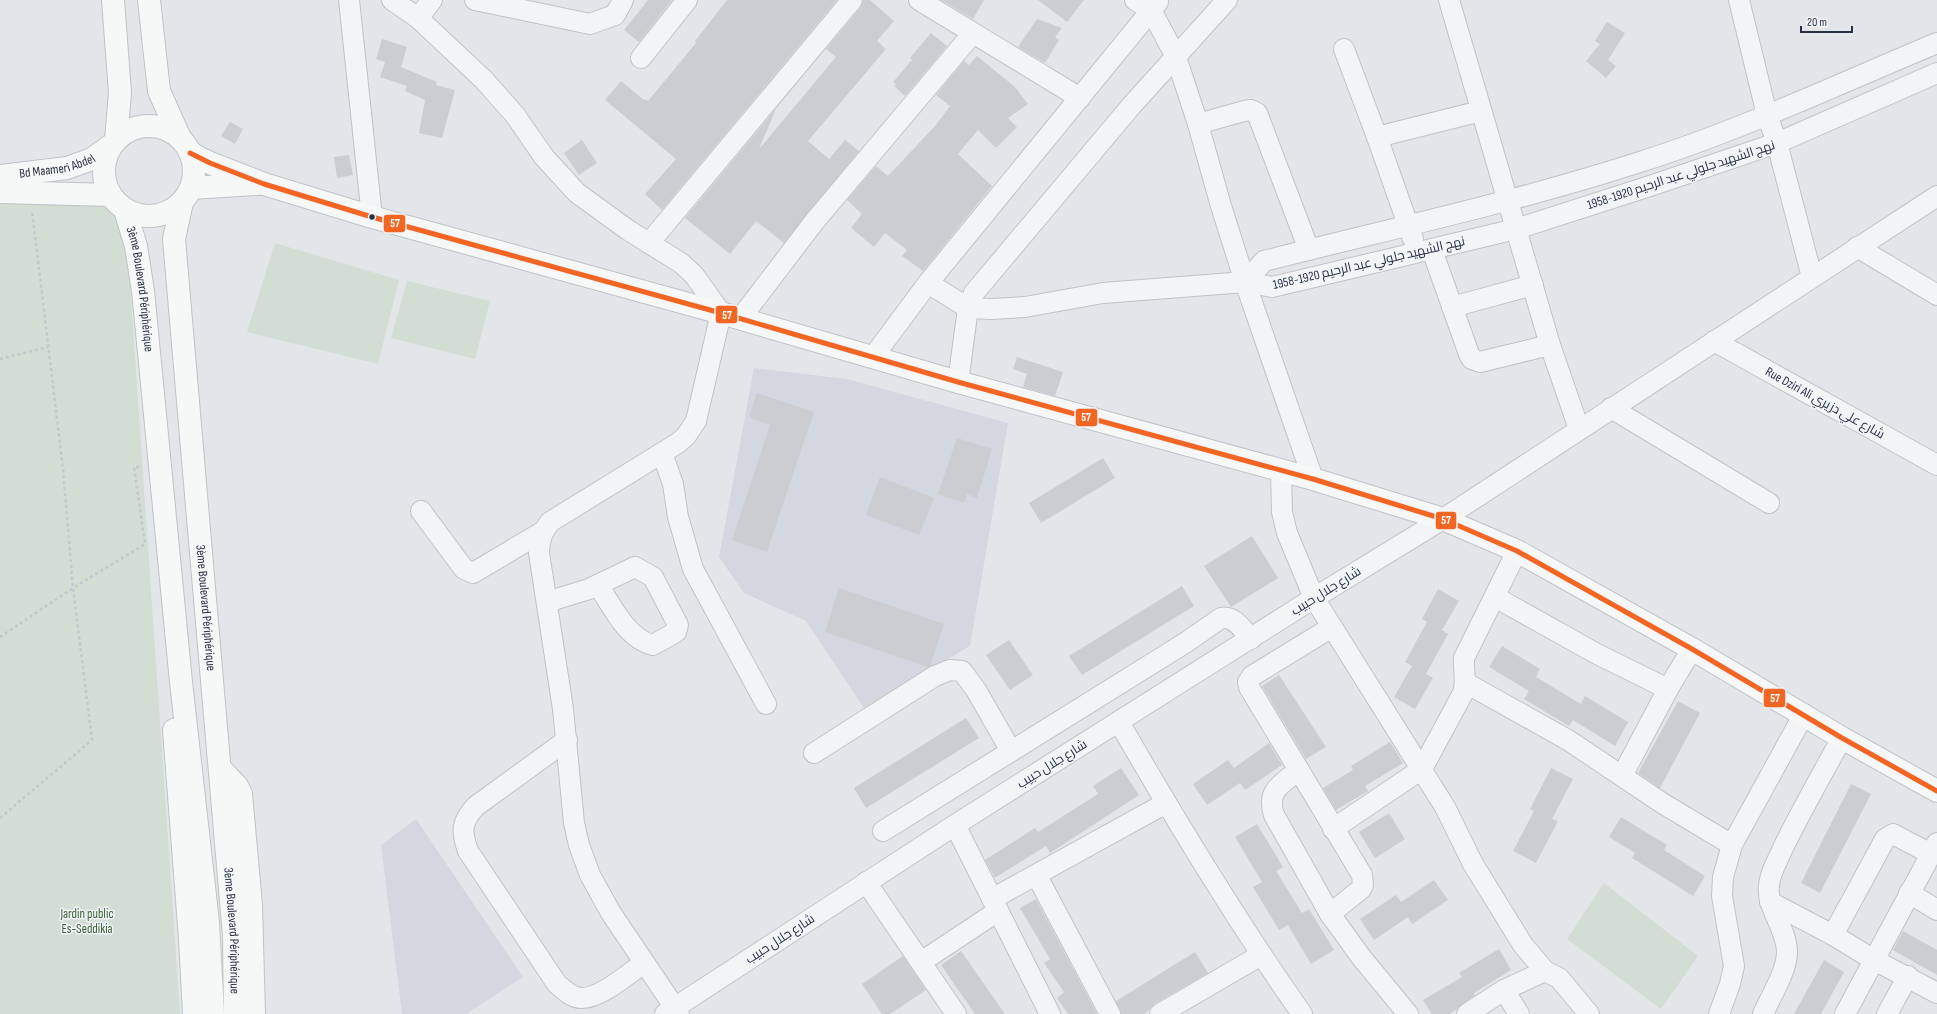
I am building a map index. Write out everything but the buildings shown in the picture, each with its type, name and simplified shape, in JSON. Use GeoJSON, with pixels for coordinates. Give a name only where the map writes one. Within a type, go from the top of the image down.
{"type":"FeatureCollection","features":[{"type":"Feature","properties":{"kind":"main road"},"geometry":{"type":"LineString","coordinates":[[113,0],[120,93],[113,143],[104,164],[103,175],[110,195],[117,204],[135,215],[155,216],[174,209],[186,195],[194,177],[194,165],[159,90],[149,0]]}},
{"type":"Feature","properties":{"kind":"main road"},"geometry":{"type":"LineString","coordinates":[[113,143],[125,132],[136,128],[148,126],[165,129],[210,164],[264,184],[372,217],[731,316],[958,382],[1313,479],[1443,519],[1517,551],[1692,649],[1804,714],[1842,738],[1937,791]]}},
{"type":"Feature","properties":{"kind":"main road","name":"Bd Maameri Abdel"},"geometry":{"type":"LineString","coordinates":[[0,176],[67,168],[92,159],[113,143]]}},
{"type":"Feature","properties":{"kind":"main road"},"geometry":{"type":"LineString","coordinates":[[186,195],[264,184]]}},
{"type":"Feature","properties":{"kind":"main road","name":"Bd Maameri Abdel"},"geometry":{"type":"LineString","coordinates":[[0,192],[28,194],[110,195]]}},
{"type":"Feature","properties":{"kind":"main road","name":"3ème Boulevard Périphérique"},"geometry":{"type":"LineString","coordinates":[[186,195],[174,239],[221,769],[234,936],[235,1014]]}},
{"type":"Feature","properties":{"kind":"main road","name":"3ème Boulevard Périphérique"},"geometry":{"type":"LineString","coordinates":[[126,210],[135,239],[143,290],[181,682],[208,922],[213,1014]]}},
{"type":"Feature","properties":{"kind":"main road"},"geometry":{"type":"LineString","coordinates":[[181,682],[175,696],[173,724],[190,939],[194,1014]]}},
{"type":"Feature","properties":{"kind":"main road"},"geometry":{"type":"LineString","coordinates":[[221,769],[237,786],[241,794],[251,905],[254,1014]]}},
{"type":"Feature","properties":{"kind":"street"},"geometry":{"type":"LineString","coordinates":[[349,0],[372,217]]}},
{"type":"Feature","properties":{"kind":"street"},"geometry":{"type":"LineString","coordinates":[[392,0],[418,18],[494,91],[514,115],[544,157],[577,193],[600,212],[687,268],[731,316]]}},
{"type":"Feature","properties":{"kind":"street"},"geometry":{"type":"LineString","coordinates":[[418,18],[432,0]]}},
{"type":"Feature","properties":{"kind":"street"},"geometry":{"type":"LineString","coordinates":[[475,0],[590,24],[615,15],[623,0]]}},
{"type":"Feature","properties":{"kind":"street"},"geometry":{"type":"LineString","coordinates":[[641,58],[687,0]]}},
{"type":"Feature","properties":{"kind":"street"},"geometry":{"type":"LineString","coordinates":[[649,243],[852,0]]}},
{"type":"Feature","properties":{"kind":"street"},"geometry":{"type":"LineString","coordinates":[[919,0],[1080,98]]}},
{"type":"Feature","properties":{"kind":"street"},"geometry":{"type":"LineString","coordinates":[[958,382],[968,308],[974,294],[985,278],[1132,105],[1227,0]]}},
{"type":"Feature","properties":{"kind":"street"},"geometry":{"type":"LineString","coordinates":[[1448,0],[1550,345],[1579,429]]}},
{"type":"Feature","properties":{"kind":"street"},"geometry":{"type":"LineString","coordinates":[[1739,0],[1767,115],[1777,143],[1812,276]]}},
{"type":"Feature","properties":{"kind":"street"},"geometry":{"type":"LineString","coordinates":[[873,358],[928,283],[1080,98],[1148,3],[1176,57],[1198,124],[1221,206],[1245,282],[1313,479]]}},
{"type":"Feature","properties":{"kind":"street"},"geometry":{"type":"LineString","coordinates":[[673,1012],[644,963],[611,913],[590,875],[579,845],[574,823],[566,740],[539,553],[539,541],[542,532],[550,522],[686,436],[696,421],[731,316],[814,222],[973,33]]}},
{"type":"Feature","properties":{"kind":"street","name":"نهج الشهيد جلولي عبد الرحيم 1920-1958"},"geometry":{"type":"LineString","coordinates":[[1245,282],[1264,261],[1508,202],[1641,162],[1767,115],[1937,43]]}},
{"type":"Feature","properties":{"kind":"street"},"geometry":{"type":"LineString","coordinates":[[1344,49],[1378,137],[1407,227],[1426,251],[1452,307],[1469,354],[1476,361],[1480,362],[1550,345]]}},
{"type":"Feature","properties":{"kind":"street","name":"نهج الشهيد جلولي عبد الرحيم 1920-1958"},"geometry":{"type":"LineString","coordinates":[[1245,282],[1272,287],[1516,229],[1777,143],[1937,73]]}},
{"type":"Feature","properties":{"kind":"street"},"geometry":{"type":"LineString","coordinates":[[1198,124],[1244,111],[1251,110],[1257,113],[1309,250]]}},
{"type":"Feature","properties":{"kind":"street"},"geometry":{"type":"LineString","coordinates":[[1378,137],[1481,111]]}},
{"type":"Feature","properties":{"kind":"street"},"geometry":{"type":"LineString","coordinates":[[1641,162],[1653,185]]}},
{"type":"Feature","properties":{"kind":"street","name":"شارع جلال حبيب"},"geometry":{"type":"LineString","coordinates":[[673,1012],[866,882],[1314,598],[1443,519],[1812,276],[1937,196]]}},
{"type":"Feature","properties":{"kind":"street"},"geometry":{"type":"LineString","coordinates":[[1857,247],[1937,295]]}},
{"type":"Feature","properties":{"kind":"street"},"geometry":{"type":"LineString","coordinates":[[928,283],[968,308],[992,309],[1025,307],[1103,293],[1245,282]]}},
{"type":"Feature","properties":{"kind":"street"},"geometry":{"type":"LineString","coordinates":[[1452,307],[1533,285]]}},
{"type":"Feature","properties":{"kind":"street","name":"Rue Dziri Ali شارع علي دزيري"},"geometry":{"type":"LineString","coordinates":[[1714,341],[1937,465]]}},
{"type":"Feature","properties":{"kind":"street"},"geometry":{"type":"LineString","coordinates":[[1611,408],[1769,503]]}},
{"type":"Feature","properties":{"kind":"street"},"geometry":{"type":"LineString","coordinates":[[662,452],[673,484],[678,517],[693,569],[766,704]]}},
{"type":"Feature","properties":{"kind":"street"},"geometry":{"type":"LineString","coordinates":[[1281,470],[1282,512],[1287,533],[1314,598],[1445,806],[1474,864],[1523,945],[1545,971],[1559,978],[1589,1014]]}},
{"type":"Feature","properties":{"kind":"street"},"geometry":{"type":"LineString","coordinates":[[422,511],[464,569],[473,573],[542,532]]}},
{"type":"Feature","properties":{"kind":"street"},"geometry":{"type":"LineString","coordinates":[[1333,829],[1422,769],[1463,693],[1466,683],[1463,666],[1464,658],[1517,551]]}},
{"type":"Feature","properties":{"kind":"street"},"geometry":{"type":"LineString","coordinates":[[547,602],[598,585]]}},
{"type":"Feature","properties":{"kind":"street"},"geometry":{"type":"LineString","coordinates":[[1495,597],[1597,654],[1668,689]]}},
{"type":"Feature","properties":{"kind":"street"},"geometry":{"type":"LineString","coordinates":[[882,831],[1185,643],[1221,618],[1225,617],[1234,621],[1251,639]]}},
{"type":"Feature","properties":{"kind":"street"},"geometry":{"type":"LineString","coordinates":[[1330,914],[1363,885],[1362,875],[1249,687],[1248,682],[1252,676],[1332,627]]}},
{"type":"Feature","properties":{"kind":"street"},"geometry":{"type":"LineString","coordinates":[[1622,776],[1668,689],[1692,649]]}},
{"type":"Feature","properties":{"kind":"street"},"geometry":{"type":"LineString","coordinates":[[814,753],[935,676],[950,670],[962,671],[1011,751]]}},
{"type":"Feature","properties":{"kind":"street"},"geometry":{"type":"LineString","coordinates":[[1466,683],[1568,740],[1622,776],[1732,845]]}},
{"type":"Feature","properties":{"kind":"street"},"geometry":{"type":"LineString","coordinates":[[1719,1014],[1730,984],[1734,966],[1722,896],[1723,877],[1732,845],[1804,714]]}},
{"type":"Feature","properties":{"kind":"street"},"geometry":{"type":"LineString","coordinates":[[1119,722],[1166,803],[1261,955],[1302,1014]]}},
{"type":"Feature","properties":{"kind":"street"},"geometry":{"type":"LineString","coordinates":[[1763,1014],[1786,963],[1787,951],[1786,941],[1770,902],[1768,887],[1770,876],[1796,822],[1842,738]]}},
{"type":"Feature","properties":{"kind":"street"},"geometry":{"type":"LineString","coordinates":[[566,740],[476,806],[468,815],[464,824],[463,836],[468,851],[557,984],[567,993],[580,998],[591,997],[644,963]]}},
{"type":"Feature","properties":{"kind":"street"},"geometry":{"type":"LineString","coordinates":[[1299,770],[1272,794],[1270,802],[1274,815],[1330,914],[1361,957],[1408,1014]]}},
{"type":"Feature","properties":{"kind":"street"},"geometry":{"type":"LineString","coordinates":[[921,962],[995,905],[1037,876],[1166,803]]}},
{"type":"Feature","properties":{"kind":"street"},"geometry":{"type":"LineString","coordinates":[[955,825],[1050,1014]]}},
{"type":"Feature","properties":{"kind":"street"},"geometry":{"type":"LineString","coordinates":[[1834,935],[1885,839],[1893,834],[1934,849],[1845,1014]]}},
{"type":"Feature","properties":{"kind":"street"},"geometry":{"type":"LineString","coordinates":[[1037,876],[1110,1014]]}},
{"type":"Feature","properties":{"kind":"street"},"geometry":{"type":"LineString","coordinates":[[866,882],[956,1014]]}},
{"type":"Feature","properties":{"kind":"street"},"geometry":{"type":"LineString","coordinates":[[1909,894],[1937,910]]}},
{"type":"Feature","properties":{"kind":"street"},"geometry":{"type":"LineString","coordinates":[[1770,902],[1834,935],[1874,960],[1908,976],[1937,993]]}},
{"type":"Feature","properties":{"kind":"street"},"geometry":{"type":"LineString","coordinates":[[1160,1014],[1261,955]]}},
{"type":"Feature","properties":{"kind":"street"},"geometry":{"type":"LineString","coordinates":[[1467,1014],[1504,990],[1545,971]]}},
{"type":"Feature","properties":{"kind":"street"},"geometry":{"type":"LineString","coordinates":[[1887,1014],[1908,976]]}},
{"type":"Feature","properties":{"kind":"street"},"geometry":{"type":"LineString","coordinates":[[1504,990],[1519,1014]]}},
{"type":"Feature","properties":{"kind":"path"},"geometry":{"type":"LineString","coordinates":[[0,818],[92,740],[73,588],[63,469],[32,212],[28,194]]}},
{"type":"Feature","properties":{"kind":"path"},"geometry":{"type":"LineString","coordinates":[[0,359],[48,347]]}},
{"type":"Feature","properties":{"kind":"path"},"geometry":{"type":"LineString","coordinates":[[0,637],[73,588],[145,544],[134,467],[160,468]]}},
{"type":"Feature","properties":{"kind":"shaded area"},"geometry":{"type":"Polygon","coordinates":[[[754,368],[847,379],[1008,423],[970,646],[864,708],[806,621],[744,593],[719,557],[754,368]]]}},
{"type":"Feature","properties":{"kind":"shaded area"},"geometry":{"type":"Polygon","coordinates":[[[416,819],[523,977],[466,1014],[402,1014],[381,845],[416,819]]]}},
{"type":"Feature","properties":{"kind":"green space","name":"Jardin public Es-Seddikia"},"geometry":{"type":"Polygon","coordinates":[[[0,194],[125,210],[180,1014],[0,1014],[0,194]]]}},
{"type":"Feature","properties":{"kind":"green space"},"geometry":{"type":"Polygon","coordinates":[[[275,243],[399,280],[378,364],[247,332],[275,243]]]}},
{"type":"Feature","properties":{"kind":"green space"},"geometry":{"type":"Polygon","coordinates":[[[407,281],[490,301],[475,359],[391,338],[407,281]]]}},
{"type":"Feature","properties":{"kind":"green space"},"geometry":{"type":"Polygon","coordinates":[[[1604,883],[1698,956],[1661,1009],[1567,939],[1604,883]]]}},
{"type":"Feature","properties":{"kind":"transit line","name":"57"},"geometry":{"type":"LineString","coordinates":[[190,153],[210,163],[264,184],[372,217],[721,313],[958,382],[1313,479],[1443,519],[1517,551],[1692,649],[1842,738],[1937,791]]}}]}
